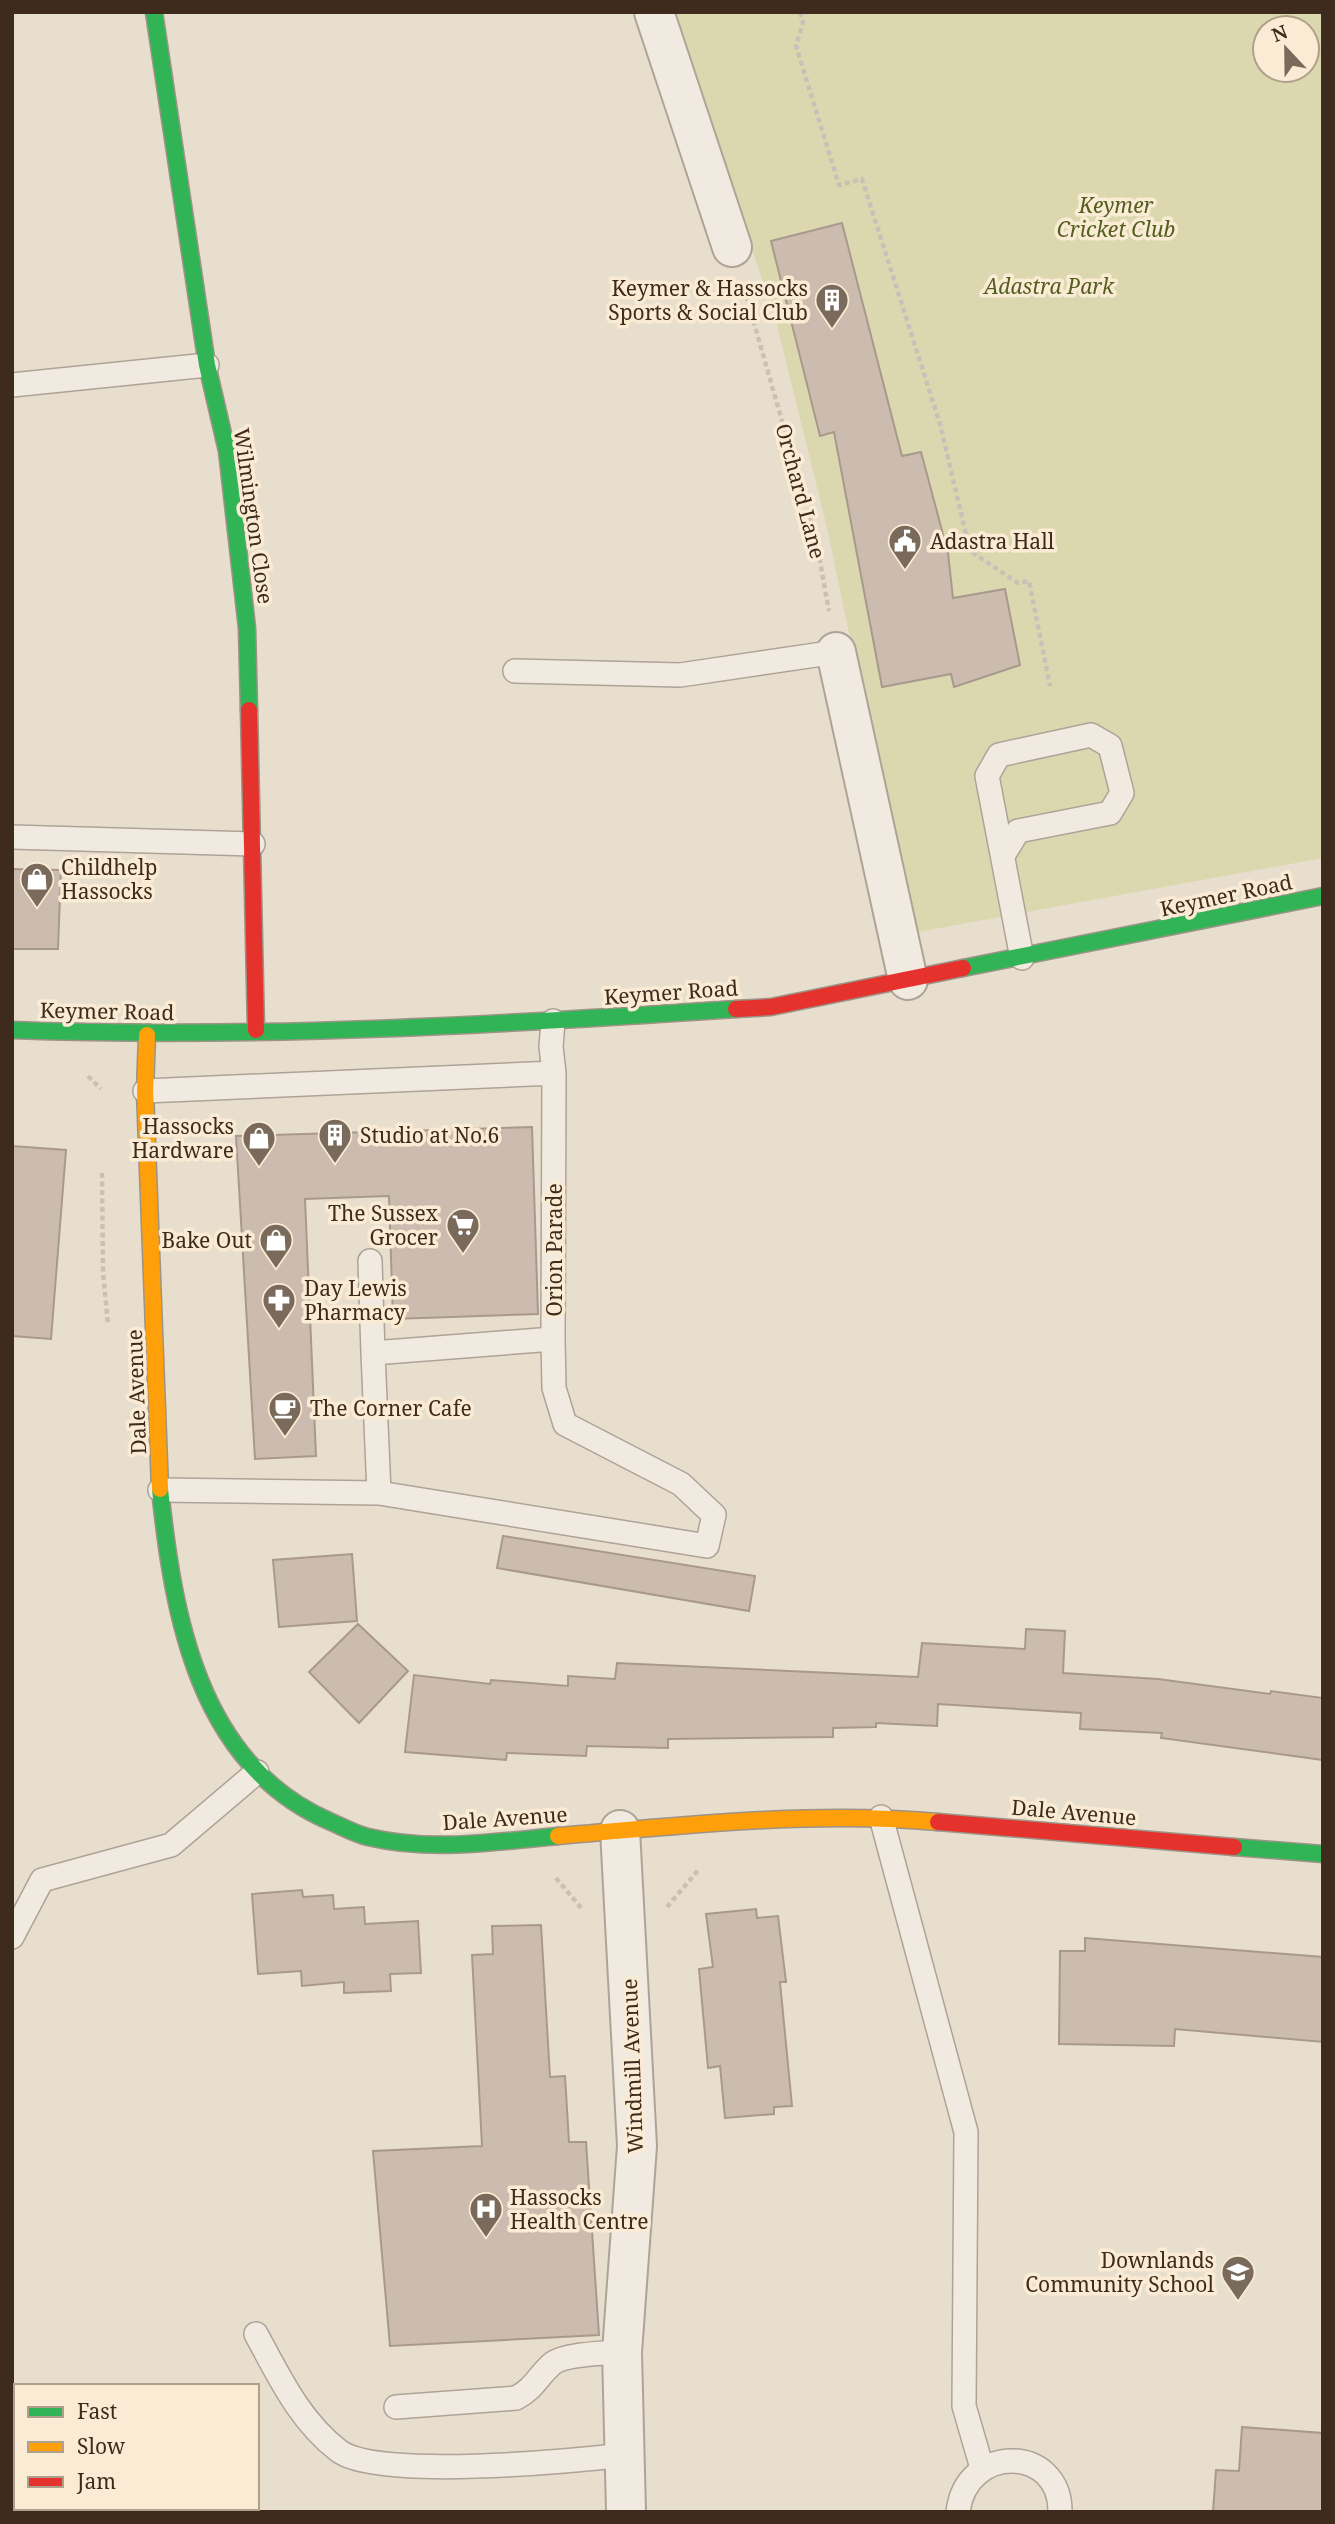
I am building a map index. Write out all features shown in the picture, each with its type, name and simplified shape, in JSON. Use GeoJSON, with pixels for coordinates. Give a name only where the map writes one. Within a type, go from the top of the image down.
{"type":"FeatureCollection","features":[{"type":"Feature","properties":{"kind":"street","name":"Wilmington Close"},"geometry":{"type":"LineString","coordinates":[[154,12],[206,366],[227,451],[247,628],[256,1030]]}},
{"type":"Feature","properties":{"kind":"street"},"geometry":{"type":"LineString","coordinates":[[654,12],[732,247]]}},
{"type":"Feature","properties":{"kind":"street"},"geometry":{"type":"LineString","coordinates":[[836,652],[908,980]]}},
{"type":"Feature","properties":{"kind":"street","name":"Keymer Road"},"geometry":{"type":"LineString","coordinates":[[12,1030],[147,1035],[554,1021],[771,1007],[1323,896]]}},
{"type":"Feature","properties":{"kind":"street","name":"Dale Avenue"},"geometry":{"type":"LineString","coordinates":[[147,1035],[145,1091],[160,1490],[171,1577],[189,1657],[219,1723],[257,1772],[304,1810],[367,1837],[445,1846],[749,1820],[881,1817],[1323,1854]]}},
{"type":"Feature","properties":{"kind":"street","name":"Windmill Avenue"},"geometry":{"type":"LineString","coordinates":[[620,1830],[637,2146],[622,2352],[626,2512]]}},
{"type":"Feature","properties":{"kind":"lane"},"geometry":{"type":"LineString","coordinates":[[12,385],[206,366]]}},
{"type":"Feature","properties":{"kind":"lane"},"geometry":{"type":"LineString","coordinates":[[515,671],[680,675],[836,652]]}},
{"type":"Feature","properties":{"kind":"lane"},"geometry":{"type":"LineString","coordinates":[[1004,854],[1018,831],[1110,813],[1122,793],[1110,746],[1091,736],[999,755],[987,776],[1022,958]]}},
{"type":"Feature","properties":{"kind":"lane"},"geometry":{"type":"LineString","coordinates":[[12,837],[253,844]]}},
{"type":"Feature","properties":{"kind":"lane","name":"Orion Parade"},"geometry":{"type":"LineString","coordinates":[[373,1353],[553,1339],[554,1073],[551,1047],[554,1021]]}},
{"type":"Feature","properties":{"kind":"lane"},"geometry":{"type":"LineString","coordinates":[[145,1091],[554,1073]]}},
{"type":"Feature","properties":{"kind":"lane"},"geometry":{"type":"LineString","coordinates":[[370,1261],[379,1493]]}},
{"type":"Feature","properties":{"kind":"lane"},"geometry":{"type":"LineString","coordinates":[[160,1490],[379,1493],[707,1546],[714,1515],[681,1484],[565,1424],[554,1388],[553,1339]]}},
{"type":"Feature","properties":{"kind":"lane"},"geometry":{"type":"LineString","coordinates":[[12,1937],[42,1880],[172,1845],[257,1772]]}},
{"type":"Feature","properties":{"kind":"lane"},"geometry":{"type":"LineString","coordinates":[[881,1817],[966,2132],[964,2406],[982,2468]]}},
{"type":"Feature","properties":{"kind":"lane"},"geometry":{"type":"LineString","coordinates":[[256,2334],[301,2416],[341,2453],[407,2468],[625,2455]]}},
{"type":"Feature","properties":{"kind":"lane"},"geometry":{"type":"LineString","coordinates":[[396,2407],[516,2398],[532,2390],[554,2362],[594,2353],[622,2352]]}},
{"type":"Feature","properties":{"kind":"lane"},"geometry":{"type":"LineString","coordinates":[[958,2512],[961,2494],[970,2479],[982,2468],[997,2461],[1014,2460],[1030,2464],[1044,2473],[1055,2486],[1060,2512]]}},
{"type":"Feature","properties":{"kind":"path"},"geometry":{"type":"LineString","coordinates":[[800,12],[803,22],[796,46],[839,185],[862,179],[940,424],[970,551],[1018,583],[1029,581],[1050,686]]}},
{"type":"Feature","properties":{"kind":"path","name":"Orchard Lane"},"geometry":{"type":"LineString","coordinates":[[732,247],[816,540],[836,652]]}},
{"type":"Feature","properties":{"kind":"path"},"geometry":{"type":"LineString","coordinates":[[82,1070],[107,1095]]}},
{"type":"Feature","properties":{"kind":"path"},"geometry":{"type":"LineString","coordinates":[[103,1164],[101,1219],[108,1327]]}},
{"type":"Feature","properties":{"kind":"path"},"geometry":{"type":"LineString","coordinates":[[547,1868],[596,1926],[657,1919],[705,1863]]}},
{"type":"Feature","properties":{"kind":"green space","name":"Adastra Park"},"geometry":{"type":"Polygon","coordinates":[[[674,12],[1323,12],[1323,858],[912,933],[827,528],[777,325],[674,12]]]}},
{"type":"Feature","properties":{"kind":"building"},"geometry":{"type":"Polygon","coordinates":[[[842,223],[902,456],[921,452],[948,553],[953,598],[1005,589],[1020,665],[954,687],[951,674],[882,687],[834,432],[820,436],[771,241],[842,223]]]}},
{"type":"Feature","properties":{"kind":"building","name":"Childhelp Hassocks"},"geometry":{"type":"Polygon","coordinates":[[[12,869],[61,870],[58,949],[12,949],[12,869]]]}},
{"type":"Feature","properties":{"kind":"building"},"geometry":{"type":"Polygon","coordinates":[[[532,1127],[538,1314],[393,1319],[389,1196],[305,1199],[316,1456],[255,1459],[236,1136],[532,1127]]]}},
{"type":"Feature","properties":{"kind":"building"},"geometry":{"type":"Polygon","coordinates":[[[12,1146],[66,1150],[51,1339],[12,1336],[12,1146]]]}},
{"type":"Feature","properties":{"kind":"building"},"geometry":{"type":"Polygon","coordinates":[[[503,1536],[755,1576],[749,1611],[497,1568],[503,1536]]]}},
{"type":"Feature","properties":{"kind":"building"},"geometry":{"type":"Polygon","coordinates":[[[352,1554],[357,1621],[279,1627],[273,1560],[352,1554]]]}},
{"type":"Feature","properties":{"kind":"building"},"geometry":{"type":"Polygon","coordinates":[[[358,1624],[408,1671],[359,1723],[309,1672],[358,1624]]]}},
{"type":"Feature","properties":{"kind":"building"},"geometry":{"type":"Polygon","coordinates":[[[1026,1629],[1065,1631],[1063,1673],[1158,1679],[1323,1698],[1323,1760],[1161,1738],[1162,1733],[1080,1729],[1081,1713],[938,1704],[937,1726],[876,1723],[876,1727],[833,1728],[833,1737],[668,1739],[668,1748],[587,1746],[586,1756],[507,1753],[506,1760],[405,1752],[414,1675],[490,1684],[491,1680],[568,1686],[568,1676],[615,1679],[617,1663],[918,1677],[922,1643],[1025,1649],[1026,1629]]]}},
{"type":"Feature","properties":{"kind":"building"},"geometry":{"type":"Polygon","coordinates":[[[302,1890],[303,1897],[333,1895],[334,1909],[364,1907],[365,1924],[418,1921],[421,1973],[390,1974],[391,1991],[344,1993],[344,1982],[302,1986],[301,1971],[258,1974],[252,1894],[302,1890]]]}},
{"type":"Feature","properties":{"kind":"building"},"geometry":{"type":"Polygon","coordinates":[[[756,1909],[757,1918],[778,1916],[786,1982],[780,1982],[792,2106],[774,2107],[774,2114],[725,2118],[720,2066],[708,2068],[699,1969],[713,1967],[706,1914],[756,1909]]]}},
{"type":"Feature","properties":{"kind":"building","name":"Hassocks Health Centre"},"geometry":{"type":"Polygon","coordinates":[[[541,1925],[550,2077],[565,2076],[569,2142],[586,2142],[599,2335],[390,2346],[373,2151],[482,2146],[472,1955],[493,1954],[492,1926],[541,1925]]]}},
{"type":"Feature","properties":{"kind":"building"},"geometry":{"type":"Polygon","coordinates":[[[1085,1938],[1323,1957],[1323,2042],[1175,2029],[1174,2046],[1059,2044],[1060,1951],[1085,1951],[1085,1938]]]}},
{"type":"Feature","properties":{"kind":"building"},"geometry":{"type":"Polygon","coordinates":[[[1242,2427],[1323,2433],[1323,2512],[1213,2512],[1216,2470],[1239,2471],[1242,2427]]]}},
{"type":"Feature","properties":{"kind":"traffic: fast"},"geometry":{"type":"LineString","coordinates":[[154,12],[207,365],[227,451],[247,628],[249,710]]}},
{"type":"Feature","properties":{"kind":"traffic: fast"},"geometry":{"type":"LineString","coordinates":[[963,968],[1323,896]]}},
{"type":"Feature","properties":{"kind":"traffic: fast"},"geometry":{"type":"LineString","coordinates":[[12,1030],[283,1032],[465,1025],[736,1009]]}},
{"type":"Feature","properties":{"kind":"traffic: fast"},"geometry":{"type":"LineString","coordinates":[[160,1489],[173,1586],[200,1681],[221,1724],[249,1763],[285,1796],[353,1832],[392,1842],[439,1845],[558,1836]]}},
{"type":"Feature","properties":{"kind":"traffic: fast"},"geometry":{"type":"LineString","coordinates":[[1234,1847],[1323,1854]]}},
{"type":"Feature","properties":{"kind":"traffic: slow"},"geometry":{"type":"LineString","coordinates":[[147,1035],[145,1091],[160,1489]]}},
{"type":"Feature","properties":{"kind":"traffic: slow"},"geometry":{"type":"LineString","coordinates":[[558,1836],[796,1819],[938,1822]]}},
{"type":"Feature","properties":{"kind":"traffic: jam"},"geometry":{"type":"LineString","coordinates":[[249,710],[256,1030]]}},
{"type":"Feature","properties":{"kind":"traffic: jam"},"geometry":{"type":"LineString","coordinates":[[736,1009],[771,1007],[963,968]]}},
{"type":"Feature","properties":{"kind":"traffic: jam"},"geometry":{"type":"LineString","coordinates":[[938,1822],[1234,1847]]}},
{"type":"Feature","properties":{"kind":"place","name":"Keymer & Hassocks Sports & Social Club"},"geometry":{"type":"Point","coordinates":[832,330]}},
{"type":"Feature","properties":{"kind":"place","name":"Adastra Hall"},"geometry":{"type":"Point","coordinates":[905,571]}},
{"type":"Feature","properties":{"kind":"place","name":"Childhelp Hassocks"},"geometry":{"type":"Point","coordinates":[37,909]}},
{"type":"Feature","properties":{"kind":"place","name":"Studio at No.6"},"geometry":{"type":"Point","coordinates":[335,1165]}},
{"type":"Feature","properties":{"kind":"place","name":"Hassocks Hardware"},"geometry":{"type":"Point","coordinates":[259,1168]}},
{"type":"Feature","properties":{"kind":"place","name":"The Sussex Grocer"},"geometry":{"type":"Point","coordinates":[463,1255]}},
{"type":"Feature","properties":{"kind":"place","name":"Bake Out"},"geometry":{"type":"Point","coordinates":[276,1270]}},
{"type":"Feature","properties":{"kind":"place","name":"Day Lewis Pharmacy"},"geometry":{"type":"Point","coordinates":[279,1330]}},
{"type":"Feature","properties":{"kind":"place","name":"The Corner Cafe"},"geometry":{"type":"Point","coordinates":[285,1438]}},
{"type":"Feature","properties":{"kind":"place","name":"Hassocks Health Centre"},"geometry":{"type":"Point","coordinates":[486,2239]}},
{"type":"Feature","properties":{"kind":"place","name":"Downlands Community School"},"geometry":{"type":"Point","coordinates":[1238,2302]}},
{"type":"Feature","properties":{"kind":"park label","name":"Keymer Cricket Club"},"geometry":{"type":"Point","coordinates":[1116,217]}}]}
